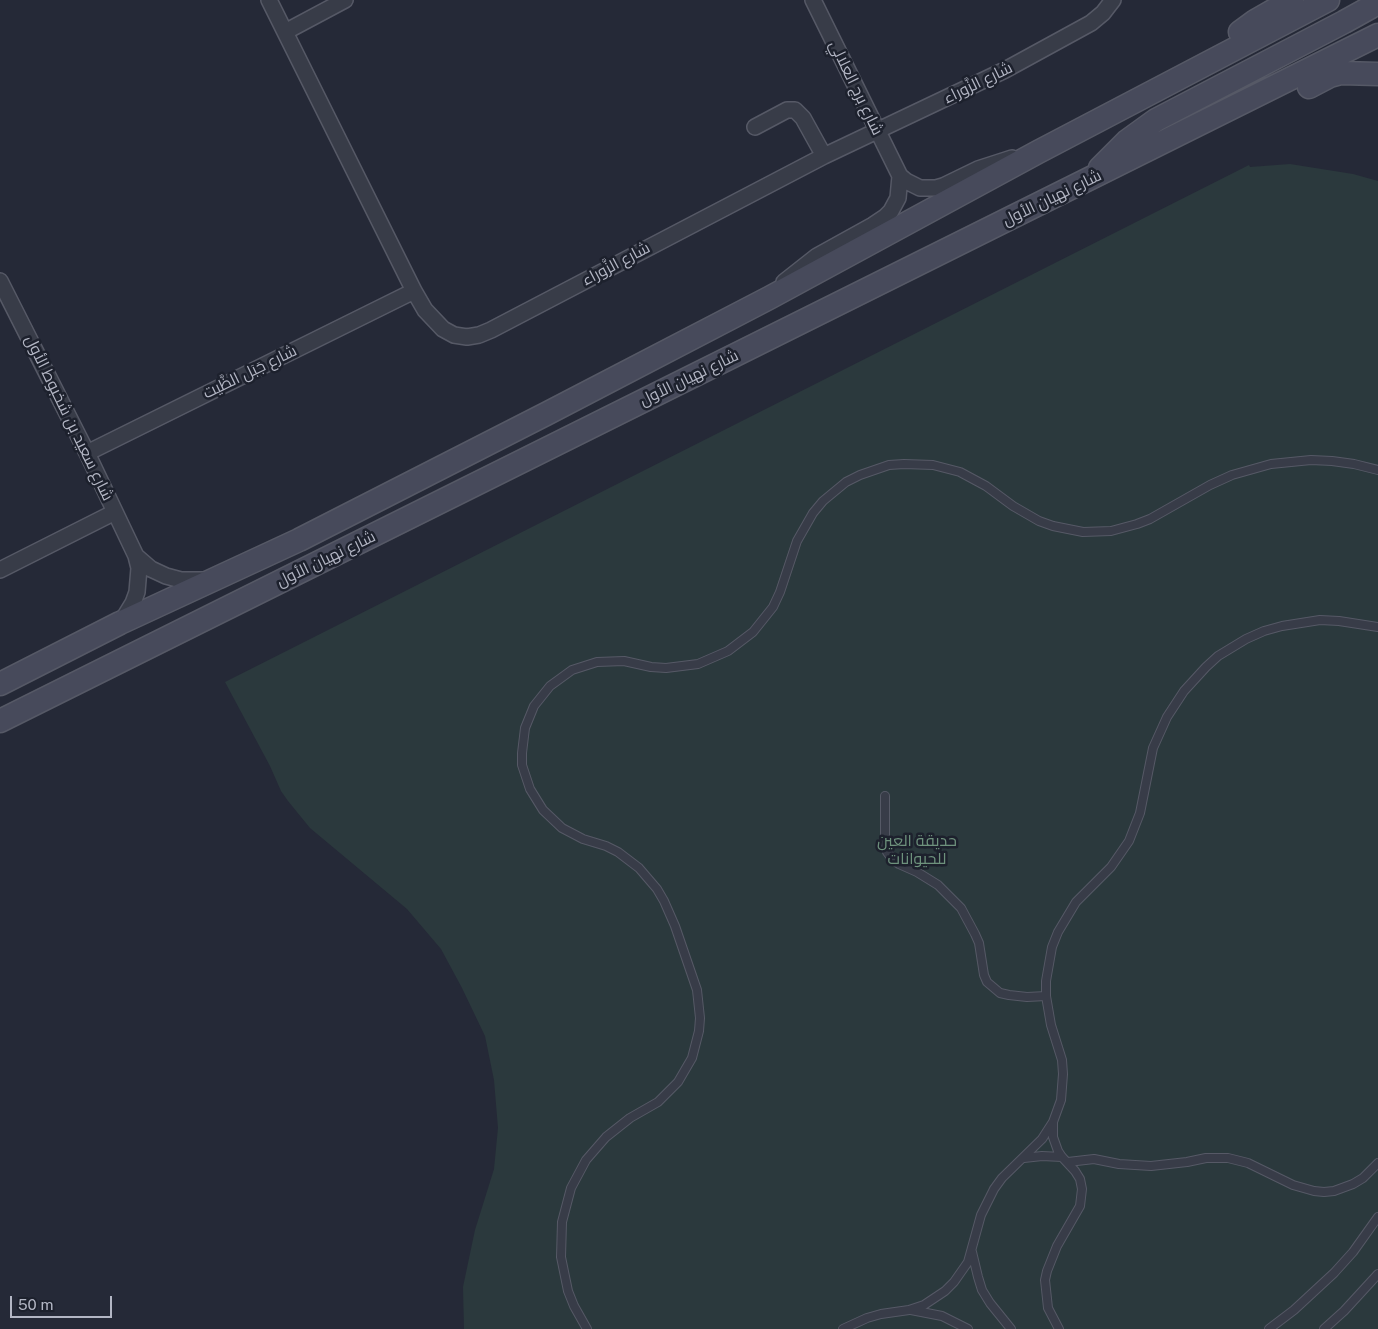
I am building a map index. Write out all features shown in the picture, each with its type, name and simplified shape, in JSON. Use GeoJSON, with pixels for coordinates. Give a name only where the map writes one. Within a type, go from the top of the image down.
{"type":"FeatureCollection","features":[{"type":"Feature","properties":{"kind":"main road"},"geometry":{"type":"LineString","coordinates":[[1210,61],[1227,43],[1246,28],[1292,0]]}},
{"type":"Feature","properties":{"kind":"main road","name":"شارع نهيان الأول"},"geometry":{"type":"LineString","coordinates":[[0,684],[120,623],[299,540],[520,427],[769,298],[1038,152],[1328,0]]}},
{"type":"Feature","properties":{"kind":"main road"},"geometry":{"type":"LineString","coordinates":[[1090,179],[1120,147],[1156,120],[1373,7]]}},
{"type":"Feature","properties":{"kind":"main road","name":"شارع نهيان الأول"},"geometry":{"type":"LineString","coordinates":[[0,721],[1378,36]]}},
{"type":"Feature","properties":{"kind":"main road"},"geometry":{"type":"LineString","coordinates":[[1230,109],[1259,106],[1287,98],[1336,74],[1353,72],[1378,74]]}},
{"type":"Feature","properties":{"kind":"street","name":"شارع الزَّوراء"},"geometry":{"type":"LineString","coordinates":[[269,0],[425,310],[443,329],[454,335],[467,337],[479,335],[824,156],[1005,70],[1091,22],[1113,0]]}},
{"type":"Feature","properties":{"kind":"street"},"geometry":{"type":"LineString","coordinates":[[285,32],[345,0]]}},
{"type":"Feature","properties":{"kind":"street","name":"شارع برج العلالي"},"geometry":{"type":"LineString","coordinates":[[812,0],[900,176]]}},
{"type":"Feature","properties":{"kind":"street"},"geometry":{"type":"LineString","coordinates":[[755,127],[787,110],[795,110],[803,118],[824,156]]}},
{"type":"Feature","properties":{"kind":"street"},"geometry":{"type":"LineString","coordinates":[[900,176],[912,185],[920,188],[936,188],[993,164],[1038,152]]}},
{"type":"Feature","properties":{"kind":"street"},"geometry":{"type":"LineString","coordinates":[[769,298],[786,280],[811,260],[885,217],[898,198],[900,176]]}},
{"type":"Feature","properties":{"kind":"street","name":"شارع سعيد بن شخبوط الأول"},"geometry":{"type":"LineString","coordinates":[[0,281],[87,453],[136,556],[139,580],[137,592],[130,609],[120,623]]}},
{"type":"Feature","properties":{"kind":"street","name":"شارع جَبَل الظَّيت"},"geometry":{"type":"LineString","coordinates":[[87,453],[414,290]]}},
{"type":"Feature","properties":{"kind":"street"},"geometry":{"type":"LineString","coordinates":[[0,570],[116,512]]}},
{"type":"Feature","properties":{"kind":"street","name":"شارع سعيد بن شخبوط الأول"},"geometry":{"type":"LineString","coordinates":[[136,556],[151,568],[166,576],[181,580],[197,581],[218,578]]}},
{"type":"Feature","properties":{"kind":"lane"},"geometry":{"type":"LineString","coordinates":[[587,1329],[568,1291],[561,1257],[562,1222],[571,1188],[586,1160],[606,1137],[630,1118],[658,1102],[678,1082],[686,1070],[694,1051],[700,1018],[697,990],[668,907],[657,889],[639,868],[618,852],[583,839],[562,828],[543,810],[530,789],[522,765],[525,728],[534,706],[550,686],[572,670],[598,662],[624,661],[666,668],[698,664],[728,651],[753,632],[773,607],[797,541],[812,513],[846,482],[882,467],[918,463],[947,468],[974,479],[1026,515],[1053,526],[1083,532],[1111,531],[1137,524],[1150,519],[1210,485],[1232,475],[1271,464],[1311,460],[1332,461],[1378,470]]}},
{"type":"Feature","properties":{"kind":"lane"},"geometry":{"type":"LineString","coordinates":[[843,1329],[867,1318],[909,1310],[924,1305],[945,1291],[968,1262],[981,1215],[990,1195],[1002,1178],[1042,1139],[1053,1122],[1060,1100],[1063,1074],[1062,1060],[1051,1025],[1046,996],[1048,964],[1058,932],[1076,902],[1111,867],[1129,841],[1140,814],[1149,766],[1160,731],[1174,704],[1194,678],[1212,661],[1232,647],[1264,631],[1320,620],[1378,627]]}},
{"type":"Feature","properties":{"kind":"lane"},"geometry":{"type":"LineString","coordinates":[[884,796],[887,852],[899,864],[938,885],[961,908],[975,934],[984,975],[988,982],[1000,993],[1027,997],[1046,996]]}},
{"type":"Feature","properties":{"kind":"lane"},"geometry":{"type":"LineString","coordinates":[[1053,1122],[1055,1144],[1080,1179],[1082,1198],[1076,1214],[1057,1246],[1045,1280],[1048,1308],[1058,1329]]}},
{"type":"Feature","properties":{"kind":"lane"},"geometry":{"type":"LineString","coordinates":[[1022,1159],[1042,1156],[1065,1160],[1094,1159],[1119,1164],[1151,1166],[1206,1158],[1228,1158],[1248,1163],[1294,1185],[1324,1192],[1334,1191],[1353,1184],[1368,1174],[1378,1163]]}},
{"type":"Feature","properties":{"kind":"lane"},"geometry":{"type":"LineString","coordinates":[[1269,1329],[1294,1310],[1334,1273],[1353,1252],[1378,1217]]}},
{"type":"Feature","properties":{"kind":"lane"},"geometry":{"type":"LineString","coordinates":[[972,1250],[982,1290],[1011,1329]]}},
{"type":"Feature","properties":{"kind":"lane"},"geometry":{"type":"LineString","coordinates":[[1324,1329],[1344,1311],[1378,1274]]}},
{"type":"Feature","properties":{"kind":"lane"},"geometry":{"type":"LineString","coordinates":[[909,1310],[942,1316],[968,1329]]}},
{"type":"Feature","properties":{"kind":"green space","name":"حديقة العين للحيوانات"},"geometry":{"type":"Polygon","coordinates":[[[1290,164],[1353,174],[1378,181],[1378,1329],[464,1329],[463,1287],[475,1230],[494,1169],[498,1128],[494,1080],[485,1036],[441,949],[407,909],[310,828],[288,801],[281,791],[270,766],[225,682],[1249,165],[1250,167],[1290,164]]]}}]}
